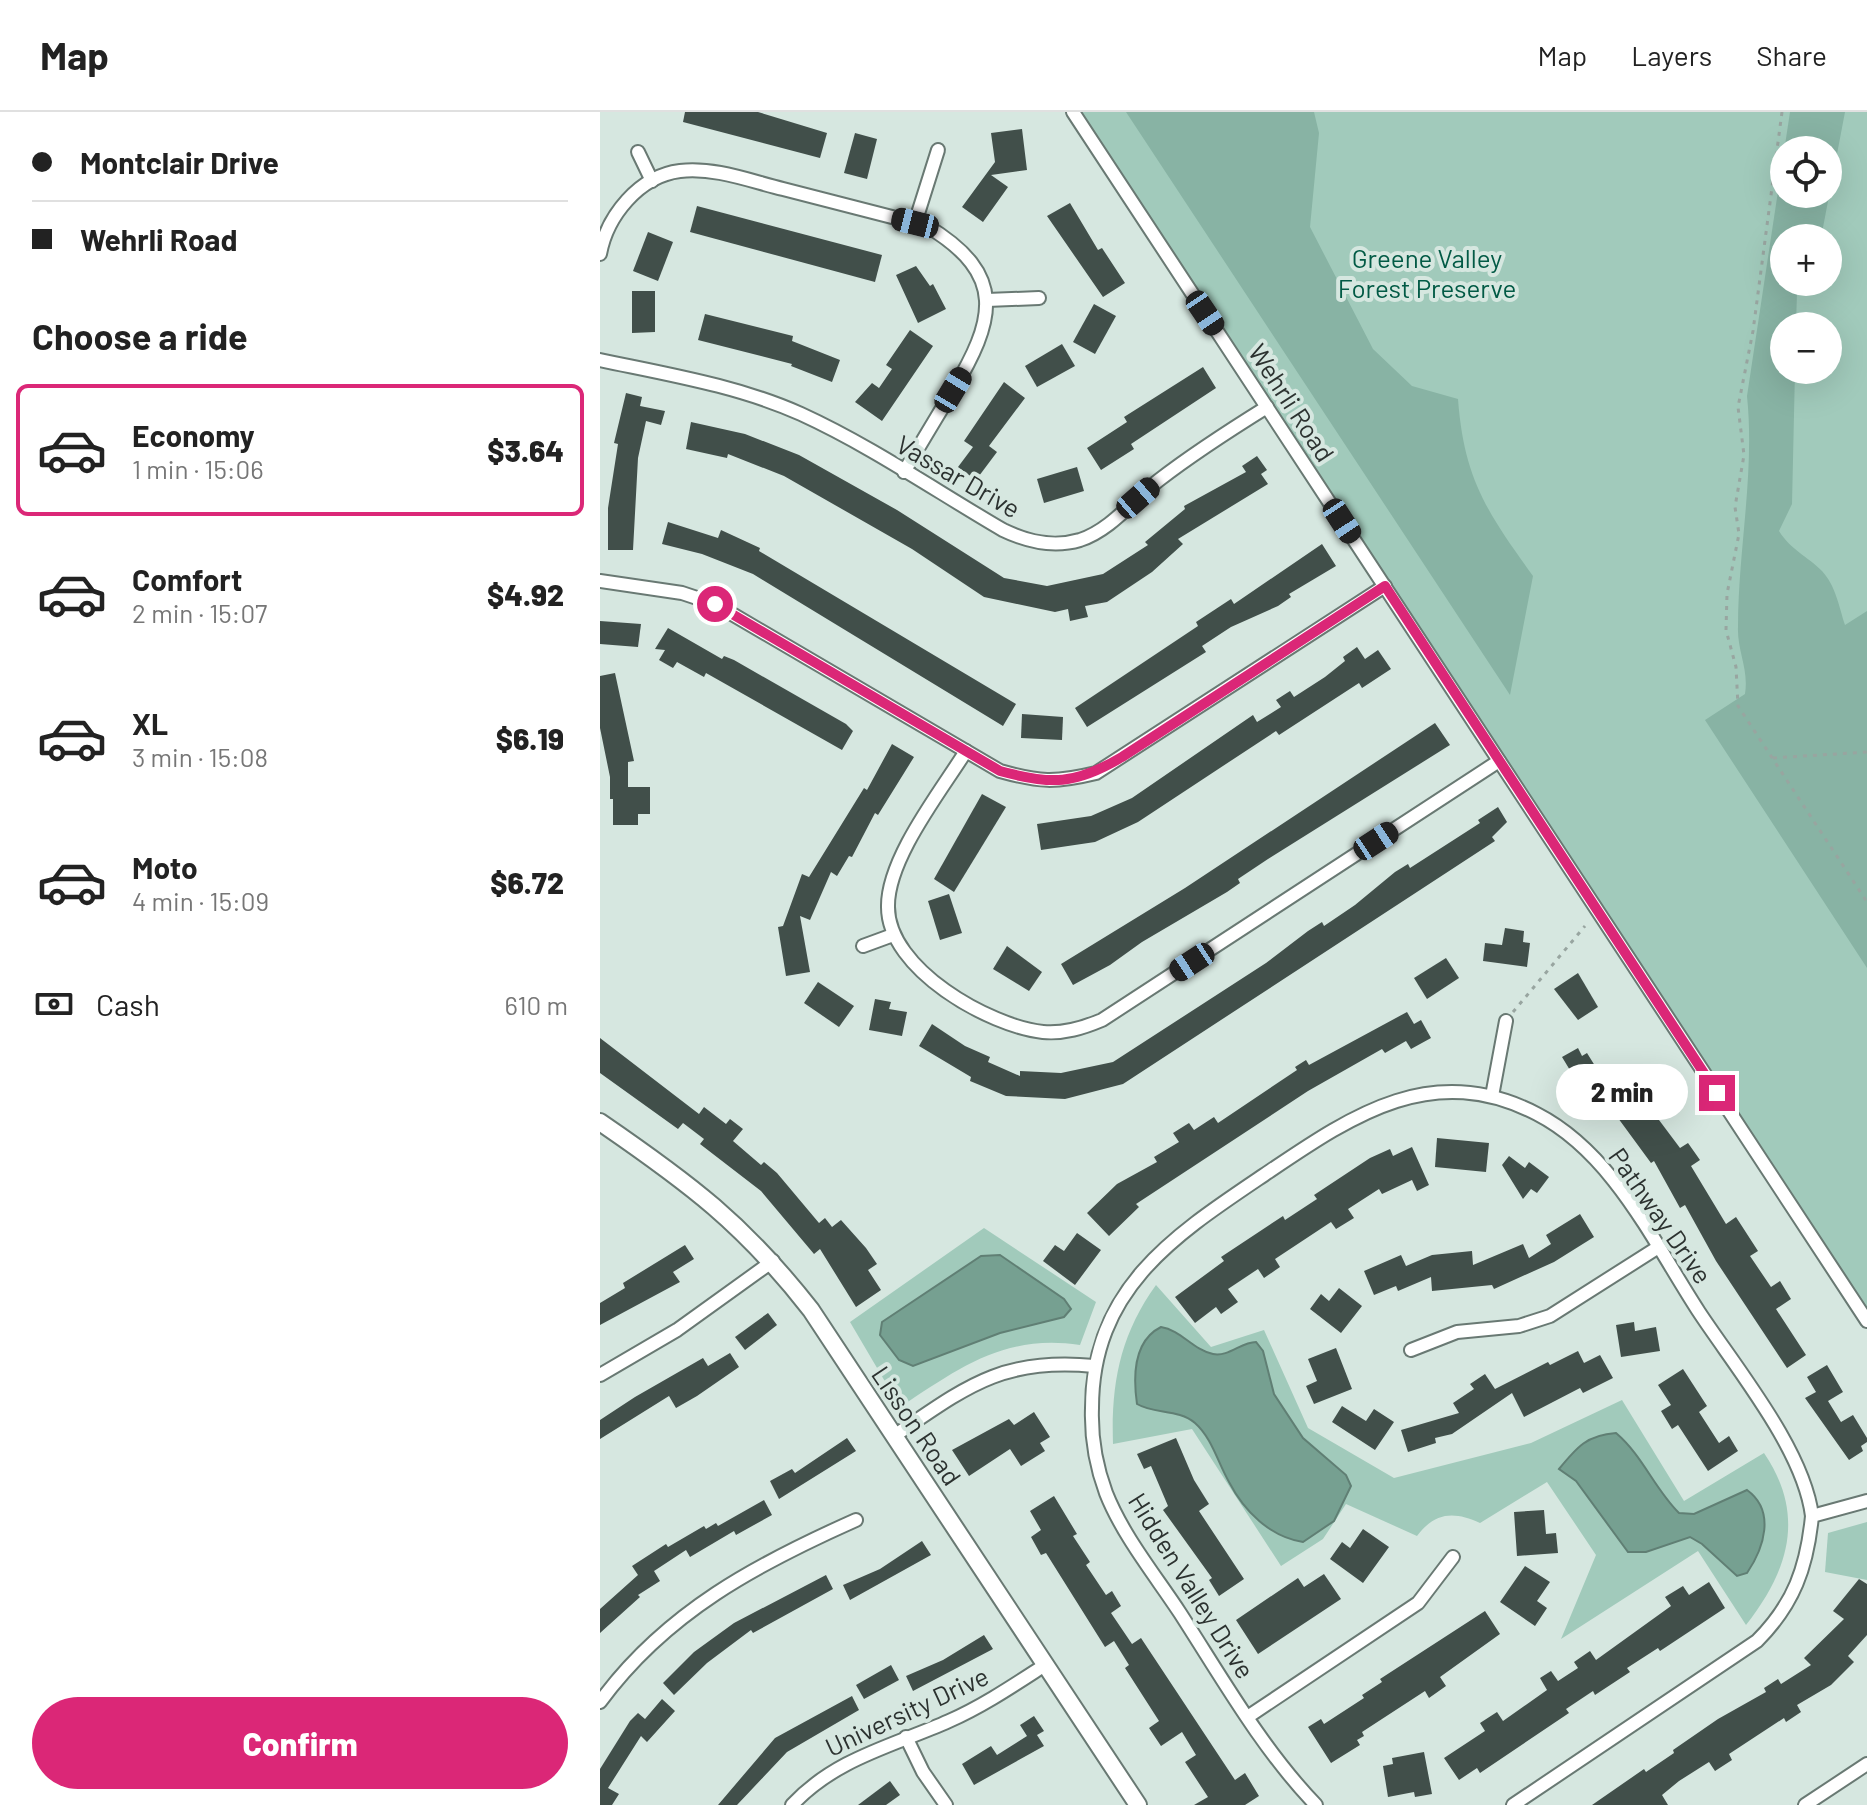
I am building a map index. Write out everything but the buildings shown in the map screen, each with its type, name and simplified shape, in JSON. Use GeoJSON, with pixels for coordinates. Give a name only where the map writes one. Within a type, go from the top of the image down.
{"type":"FeatureCollection","features":[{"type":"Feature","properties":{"kind":"street","name":"Wehrli Road"},"geometry":{"type":"LineString","coordinates":[[1073,112],[1867,1321]]}},
{"type":"Feature","properties":{"kind":"street"},"geometry":{"type":"LineString","coordinates":[[915,223],[938,150]]}},
{"type":"Feature","properties":{"kind":"street"},"geometry":{"type":"LineString","coordinates":[[638,152],[652,181]]}},
{"type":"Feature","properties":{"kind":"street"},"geometry":{"type":"LineString","coordinates":[[600,254],[608,228],[634,194],[652,181],[679,171],[714,172],[915,223],[949,240],[964,254],[980,278],[987,300],[986,327],[904,472]]}},
{"type":"Feature","properties":{"kind":"street"},"geometry":{"type":"LineString","coordinates":[[987,300],[1039,298]]}},
{"type":"Feature","properties":{"kind":"street","name":"Vassar Drive"},"geometry":{"type":"LineString","coordinates":[[600,360],[760,399],[799,413],[1021,539],[1046,544],[1068,542],[1106,526],[1189,457],[1267,407]]}},
{"type":"Feature","properties":{"kind":"street"},"geometry":{"type":"LineString","coordinates":[[600,581],[682,593],[715,604],[1000,771],[1040,782],[1061,782],[1096,773],[1385,586]]}},
{"type":"Feature","properties":{"kind":"street"},"geometry":{"type":"LineString","coordinates":[[966,751],[894,874],[888,905],[893,935],[907,958],[924,974],[997,1019],[1022,1029],[1046,1032],[1086,1027],[1127,1004],[1499,761]]}},
{"type":"Feature","properties":{"kind":"street"},"geometry":{"type":"LineString","coordinates":[[863,946],[893,935]]}},
{"type":"Feature","properties":{"kind":"street"},"geometry":{"type":"LineString","coordinates":[[1492,1096],[1506,1021]]}},
{"type":"Feature","properties":{"kind":"street","name":"Pathway Drive"},"geometry":{"type":"LineString","coordinates":[[1094,1366],[1120,1301],[1150,1259],[1189,1225],[1337,1126],[1377,1105],[1430,1093],[1492,1096],[1534,1112],[1583,1146],[1610,1177],[1789,1449],[1810,1499],[1812,1516]]}},
{"type":"Feature","properties":{"kind":"street","name":"Lisson Road"},"geometry":{"type":"LineString","coordinates":[[600,1122],[696,1188],[773,1261],[811,1310],[1138,1805]]}},
{"type":"Feature","properties":{"kind":"street"},"geometry":{"type":"LineString","coordinates":[[1411,1350],[1457,1332],[1519,1326],[1550,1316],[1657,1248]]}},
{"type":"Feature","properties":{"kind":"street"},"geometry":{"type":"LineString","coordinates":[[600,1375],[677,1330],[773,1261]]}},
{"type":"Feature","properties":{"kind":"street"},"geometry":{"type":"LineString","coordinates":[[894,1436],[990,1376],[1032,1365],[1094,1366]]}},
{"type":"Feature","properties":{"kind":"street","name":"Hidden Valley Drive"},"geometry":{"type":"LineString","coordinates":[[1094,1366],[1092,1429],[1101,1476],[1114,1510],[1249,1716],[1316,1805]]}},
{"type":"Feature","properties":{"kind":"street"},"geometry":{"type":"LineString","coordinates":[[1513,1805],[1757,1641],[1781,1615],[1800,1582],[1812,1516],[1867,1501]]}},
{"type":"Feature","properties":{"kind":"street"},"geometry":{"type":"LineString","coordinates":[[600,1702],[650,1644],[698,1603],[744,1574],[856,1520]]}},
{"type":"Feature","properties":{"kind":"street"},"geometry":{"type":"LineString","coordinates":[[1249,1716],[1418,1603],[1453,1557]]}},
{"type":"Feature","properties":{"kind":"street","name":"University Drive"},"geometry":{"type":"LineString","coordinates":[[792,1805],[836,1769],[970,1711],[1045,1665]]}},
{"type":"Feature","properties":{"kind":"street"},"geometry":{"type":"LineString","coordinates":[[906,1737],[923,1772],[946,1805]]}},
{"type":"Feature","properties":{"kind":"street"},"geometry":{"type":"LineString","coordinates":[[1805,1805],[1867,1764]]}},
{"type":"Feature","properties":{"kind":"path"},"geometry":{"type":"LineString","coordinates":[[1782,112],[1753,331],[1738,407],[1744,455],[1735,507],[1739,534],[1727,594],[1726,630],[1736,667],[1738,706],[1867,902]]}},
{"type":"Feature","properties":{"kind":"path"},"geometry":{"type":"LineString","coordinates":[[1773,758],[1867,752]]}},
{"type":"Feature","properties":{"kind":"path"},"geometry":{"type":"LineString","coordinates":[[1506,1021],[1585,926]]}},
{"type":"Feature","properties":{"kind":"green space","name":"Greene Valley Forest Preserve"},"geometry":{"type":"Polygon","coordinates":[[[1073,112],[1867,112],[1867,1321],[1073,112]]]}},
{"type":"Feature","properties":{"kind":"green space"},"geometry":{"type":"Polygon","coordinates":[[[984,1228],[1096,1302],[1080,1345],[1028,1344],[1006,1349],[964,1367],[900,1407],[850,1322],[984,1228]]]}},
{"type":"Feature","properties":{"kind":"green space"},"geometry":{"type":"Polygon","coordinates":[[[1156,1285],[1211,1347],[1264,1330],[1308,1428],[1394,1478],[1531,1443],[1622,1400],[1684,1501],[1764,1453],[1785,1498],[1788,1520],[1787,1542],[1773,1584],[1746,1625],[1698,1551],[1561,1639],[1596,1555],[1547,1482],[1480,1523],[1446,1516],[1431,1522],[1417,1536],[1346,1504],[1323,1539],[1281,1566],[1192,1429],[1113,1444],[1114,1401],[1120,1361],[1134,1322],[1156,1285]]]}},
{"type":"Feature","properties":{"kind":"green space"},"geometry":{"type":"Polygon","coordinates":[[[1867,1522],[1867,1580],[1825,1572],[1828,1533],[1867,1522]]]}},
{"type":"Feature","properties":{"kind":"shaded area"},"geometry":{"type":"Polygon","coordinates":[[[1126,112],[1314,112],[1319,133],[1310,227],[1373,349],[1412,386],[1458,399],[1466,451],[1480,494],[1533,576],[1510,695],[1126,112]]]}},
{"type":"Feature","properties":{"kind":"shaded area"},"geometry":{"type":"Polygon","coordinates":[[[1790,112],[1845,112],[1840,136],[1786,136],[1790,112]]]}},
{"type":"Feature","properties":{"kind":"shaded area"},"geometry":{"type":"Polygon","coordinates":[[[1776,208],[1827,208],[1824,224],[1773,224],[1776,208]]]}},
{"type":"Feature","properties":{"kind":"shaded area"},"geometry":{"type":"Polygon","coordinates":[[[1770,244],[1770,296],[1797,296],[1796,312],[1770,312],[1770,384],[1795,384],[1792,504],[1779,531],[1827,577],[1845,625],[1867,611],[1867,968],[1705,720],[1745,694],[1738,627],[1748,483],[1747,396],[1770,244]]]}},
{"type":"Feature","properties":{"kind":"shaded area"},"geometry":{"type":"Polygon","coordinates":[[[1000,1255],[1064,1299],[1071,1309],[1064,1317],[1000,1333],[913,1366],[899,1360],[880,1335],[882,1322],[981,1256],[1000,1255]]]}},
{"type":"Feature","properties":{"kind":"shaded area"},"geometry":{"type":"Polygon","coordinates":[[[1161,1327],[1213,1354],[1256,1342],[1263,1351],[1274,1394],[1303,1438],[1346,1475],[1351,1486],[1334,1521],[1303,1542],[1280,1535],[1259,1521],[1242,1503],[1210,1443],[1195,1423],[1182,1416],[1137,1404],[1135,1371],[1140,1350],[1152,1333],[1161,1327]]]}},
{"type":"Feature","properties":{"kind":"shaded area"},"geometry":{"type":"Polygon","coordinates":[[[1616,1433],[1679,1513],[1694,1514],[1747,1490],[1756,1499],[1762,1508],[1764,1530],[1758,1552],[1747,1573],[1737,1576],[1690,1537],[1646,1552],[1628,1552],[1576,1481],[1559,1469],[1571,1454],[1590,1439],[1616,1433]]]}},
{"type":"Feature","properties":{"kind":"route"},"geometry":{"type":"LineString","coordinates":[[715,604],[1000,771],[1040,782],[1061,782],[1096,773],[1385,586],[1717,1093]]}}]}
